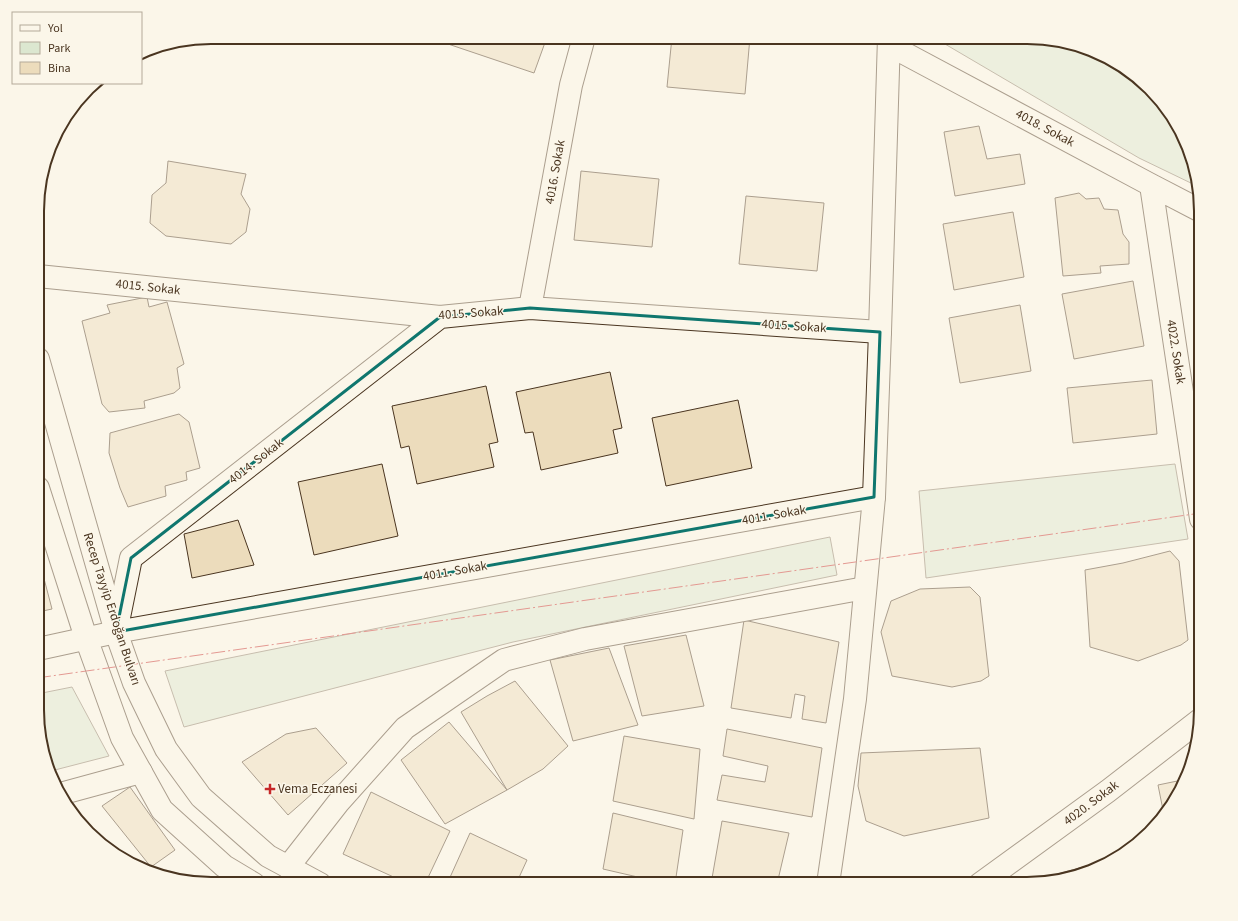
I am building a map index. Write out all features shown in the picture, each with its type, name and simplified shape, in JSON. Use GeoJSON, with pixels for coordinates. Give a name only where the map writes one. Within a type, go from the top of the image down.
{"type":"FeatureCollection","features":[{"type":"Feature","properties":{"kind":"street","name":"4016. Sokak"},"geometry":{"type":"LineString","coordinates":[[530,308],[571,85],[582,44]]}},
{"type":"Feature","properties":{"kind":"street"},"geometry":{"type":"LineString","coordinates":[[829,877],[855,699],[874,497],[889,44]]}},
{"type":"Feature","properties":{"kind":"street","name":"4018. Sokak"},"geometry":{"type":"LineString","coordinates":[[894,44],[1150,185],[1194,207]]}},
{"type":"Feature","properties":{"kind":"street","name":"4022. Sokak"},"geometry":{"type":"LineString","coordinates":[[1150,185],[1194,473]]}},
{"type":"Feature","properties":{"kind":"street","name":"4015. Sokak"},"geometry":{"type":"LineString","coordinates":[[44,277],[440,317],[530,308],[880,332]]}},
{"type":"Feature","properties":{"kind":"street","name":"4014. Sokak"},"geometry":{"type":"LineString","coordinates":[[116,632],[131,558],[440,317]]}},
{"type":"Feature","properties":{"kind":"street","name":"Recep Tayyip Erdoğan Bulvarı"},"geometry":{"type":"LineString","coordinates":[[44,380],[116,632],[134,684],[166,749],[201,797],[268,856],[307,877]]}},
{"type":"Feature","properties":{"kind":"street","name":"4011. Sokak"},"geometry":{"type":"LineString","coordinates":[[44,648],[116,632],[874,497]]}},
{"type":"Feature","properties":{"kind":"street"},"geometry":{"type":"LineString","coordinates":[[44,507],[86,638],[122,738],[162,810],[224,866],[242,877]]}},
{"type":"Feature","properties":{"kind":"street"},"geometry":{"type":"LineString","coordinates":[[288,867],[338,803],[405,728],[504,660],[585,639],[865,588]]}},
{"type":"Feature","properties":{"kind":"street","name":"4020. Sokak"},"geometry":{"type":"LineString","coordinates":[[990,877],[1108,791],[1194,725]]}},
{"type":"Feature","properties":{"kind":"street"},"geometry":{"type":"LineString","coordinates":[[65,793],[141,772]]}},
{"type":"Feature","properties":{"kind":"highlighted area"},"geometry":{"type":"Polygon","coordinates":[[[530,308],[880,332],[874,497],[116,632],[131,558],[440,317],[530,308]]]}},
{"type":"Feature","properties":{"kind":"green space"},"geometry":{"type":"Polygon","coordinates":[[[945,44],[1049,45],[1081,53],[1111,66],[1137,85],[1160,109],[1177,137],[1185,157],[1192,184],[1139,158],[945,44]]]}},
{"type":"Feature","properties":{"kind":"green space"},"geometry":{"type":"Polygon","coordinates":[[[1175,464],[1188,539],[926,578],[919,491],[1175,464]]]}},
{"type":"Feature","properties":{"kind":"green space"},"geometry":{"type":"Polygon","coordinates":[[[830,537],[837,575],[513,642],[184,727],[165,671],[830,537]]]}},
{"type":"Feature","properties":{"kind":"green space"},"geometry":{"type":"Polygon","coordinates":[[[72,687],[109,756],[55,770],[45,732],[44,693],[72,687]]]}},
{"type":"Feature","properties":{"kind":"building"},"geometry":{"type":"Polygon","coordinates":[[[448,44],[544,44],[534,73],[448,44]]]}},
{"type":"Feature","properties":{"kind":"building"},"geometry":{"type":"Polygon","coordinates":[[[671,44],[749,44],[745,94],[667,87],[671,44]]]}},
{"type":"Feature","properties":{"kind":"building"},"geometry":{"type":"Polygon","coordinates":[[[979,126],[987,159],[1020,154],[1025,184],[955,196],[944,132],[979,126]]]}},
{"type":"Feature","properties":{"kind":"building"},"geometry":{"type":"Polygon","coordinates":[[[168,161],[246,174],[241,194],[250,209],[246,232],[231,244],[166,236],[150,223],[152,195],[166,183],[168,161]]]}},
{"type":"Feature","properties":{"kind":"building"},"geometry":{"type":"Polygon","coordinates":[[[581,171],[659,179],[652,247],[574,240],[581,171]]]}},
{"type":"Feature","properties":{"kind":"building"},"geometry":{"type":"Polygon","coordinates":[[[1079,193],[1086,199],[1099,198],[1104,209],[1118,210],[1123,234],[1129,242],[1129,264],[1100,266],[1101,273],[1063,276],[1055,198],[1079,193]]]}},
{"type":"Feature","properties":{"kind":"building"},"geometry":{"type":"Polygon","coordinates":[[[746,196],[824,203],[817,271],[739,264],[746,196]]]}},
{"type":"Feature","properties":{"kind":"building"},"geometry":{"type":"Polygon","coordinates":[[[1013,212],[1024,277],[954,290],[943,224],[1013,212]]]}},
{"type":"Feature","properties":{"kind":"building"},"geometry":{"type":"Polygon","coordinates":[[[1133,281],[1144,346],[1074,359],[1062,294],[1133,281]]]}},
{"type":"Feature","properties":{"kind":"building"},"geometry":{"type":"Polygon","coordinates":[[[147,297],[149,307],[167,302],[184,364],[177,368],[180,388],[174,393],[144,401],[145,408],[109,412],[102,404],[82,321],[110,313],[107,305],[147,297]]]}},
{"type":"Feature","properties":{"kind":"building"},"geometry":{"type":"Polygon","coordinates":[[[1020,305],[1031,371],[960,383],[949,318],[1020,305]]]}},
{"type":"Feature","properties":{"kind":"building"},"geometry":{"type":"Polygon","coordinates":[[[610,372],[622,428],[613,430],[618,453],[541,470],[533,432],[525,433],[516,392],[610,372]]]}},
{"type":"Feature","properties":{"kind":"building"},"geometry":{"type":"Polygon","coordinates":[[[1152,380],[1157,434],[1073,443],[1067,388],[1152,380]]]}},
{"type":"Feature","properties":{"kind":"building"},"geometry":{"type":"Polygon","coordinates":[[[486,386],[498,442],[489,444],[494,467],[417,484],[409,446],[401,448],[392,406],[486,386]]]}},
{"type":"Feature","properties":{"kind":"building"},"geometry":{"type":"Polygon","coordinates":[[[738,400],[752,468],[666,486],[652,418],[738,400]]]}},
{"type":"Feature","properties":{"kind":"building"},"geometry":{"type":"Polygon","coordinates":[[[179,414],[189,422],[200,468],[186,472],[187,480],[165,486],[166,496],[128,507],[120,488],[109,453],[110,433],[179,414]]]}},
{"type":"Feature","properties":{"kind":"building"},"geometry":{"type":"Polygon","coordinates":[[[382,464],[398,536],[314,555],[298,482],[382,464]]]}},
{"type":"Feature","properties":{"kind":"building"},"geometry":{"type":"Polygon","coordinates":[[[238,520],[254,565],[192,578],[184,534],[238,520]]]}},
{"type":"Feature","properties":{"kind":"building"},"geometry":{"type":"Polygon","coordinates":[[[1170,551],[1179,561],[1188,640],[1181,645],[1138,661],[1090,647],[1085,570],[1123,563],[1170,551]]]}},
{"type":"Feature","properties":{"kind":"building"},"geometry":{"type":"Polygon","coordinates":[[[44,579],[52,609],[44,611],[44,579]]]}},
{"type":"Feature","properties":{"kind":"building"},"geometry":{"type":"Polygon","coordinates":[[[970,587],[980,597],[989,676],[981,681],[952,687],[892,676],[881,632],[891,601],[920,589],[970,587]]]}},
{"type":"Feature","properties":{"kind":"building"},"geometry":{"type":"Polygon","coordinates":[[[744,620],[839,642],[826,723],[802,719],[805,696],[795,694],[791,718],[731,708],[744,620]]]}},
{"type":"Feature","properties":{"kind":"building"},"geometry":{"type":"Polygon","coordinates":[[[686,635],[704,706],[642,716],[624,646],[686,635]]]}},
{"type":"Feature","properties":{"kind":"building"},"geometry":{"type":"Polygon","coordinates":[[[609,648],[638,725],[573,741],[550,660],[609,648]]]}},
{"type":"Feature","properties":{"kind":"building"},"geometry":{"type":"Polygon","coordinates":[[[515,681],[568,746],[543,769],[507,790],[461,712],[515,681]]]}},
{"type":"Feature","properties":{"kind":"building"},"geometry":{"type":"Polygon","coordinates":[[[449,722],[507,790],[445,824],[401,760],[449,722]]]}},
{"type":"Feature","properties":{"kind":"building"},"geometry":{"type":"Polygon","coordinates":[[[316,728],[347,763],[288,815],[242,762],[286,734],[316,728]]]}},
{"type":"Feature","properties":{"kind":"building"},"geometry":{"type":"Polygon","coordinates":[[[727,729],[822,748],[812,817],[717,800],[722,775],[765,782],[768,766],[723,756],[727,729]]]}},
{"type":"Feature","properties":{"kind":"building"},"geometry":{"type":"Polygon","coordinates":[[[624,736],[700,749],[694,819],[613,801],[624,736]]]}},
{"type":"Feature","properties":{"kind":"building"},"geometry":{"type":"Polygon","coordinates":[[[980,748],[989,818],[904,836],[866,821],[858,786],[861,753],[980,748]]]}},
{"type":"Feature","properties":{"kind":"building"},"geometry":{"type":"Polygon","coordinates":[[[1178,781],[1163,808],[1158,785],[1178,781]]]}},
{"type":"Feature","properties":{"kind":"building"},"geometry":{"type":"Polygon","coordinates":[[[130,787],[175,850],[152,866],[149,865],[102,806],[130,787]]]}},
{"type":"Feature","properties":{"kind":"building"},"geometry":{"type":"Polygon","coordinates":[[[371,792],[450,831],[428,877],[394,877],[343,854],[371,792]]]}},
{"type":"Feature","properties":{"kind":"building"},"geometry":{"type":"Polygon","coordinates":[[[613,813],[683,830],[676,877],[638,877],[603,869],[613,813]]]}},
{"type":"Feature","properties":{"kind":"building"},"geometry":{"type":"Polygon","coordinates":[[[722,821],[789,833],[779,877],[712,877],[722,821]]]}},
{"type":"Feature","properties":{"kind":"building"},"geometry":{"type":"Polygon","coordinates":[[[470,833],[527,860],[519,877],[450,877],[470,833]]]}},
{"type":"Feature","properties":{"kind":"building"},"geometry":{"type":"Polygon","coordinates":[[[1085,866],[1071,871],[1054,875],[1085,866]]]}},
{"type":"Feature","properties":{"kind":"power"},"geometry":{"type":"LineString","coordinates":[[44,677],[1194,514]]}},
{"type":"Feature","properties":{"kind":"place","name":"Vema Eczanesi"},"geometry":{"type":"Point","coordinates":[270,789]}}]}
